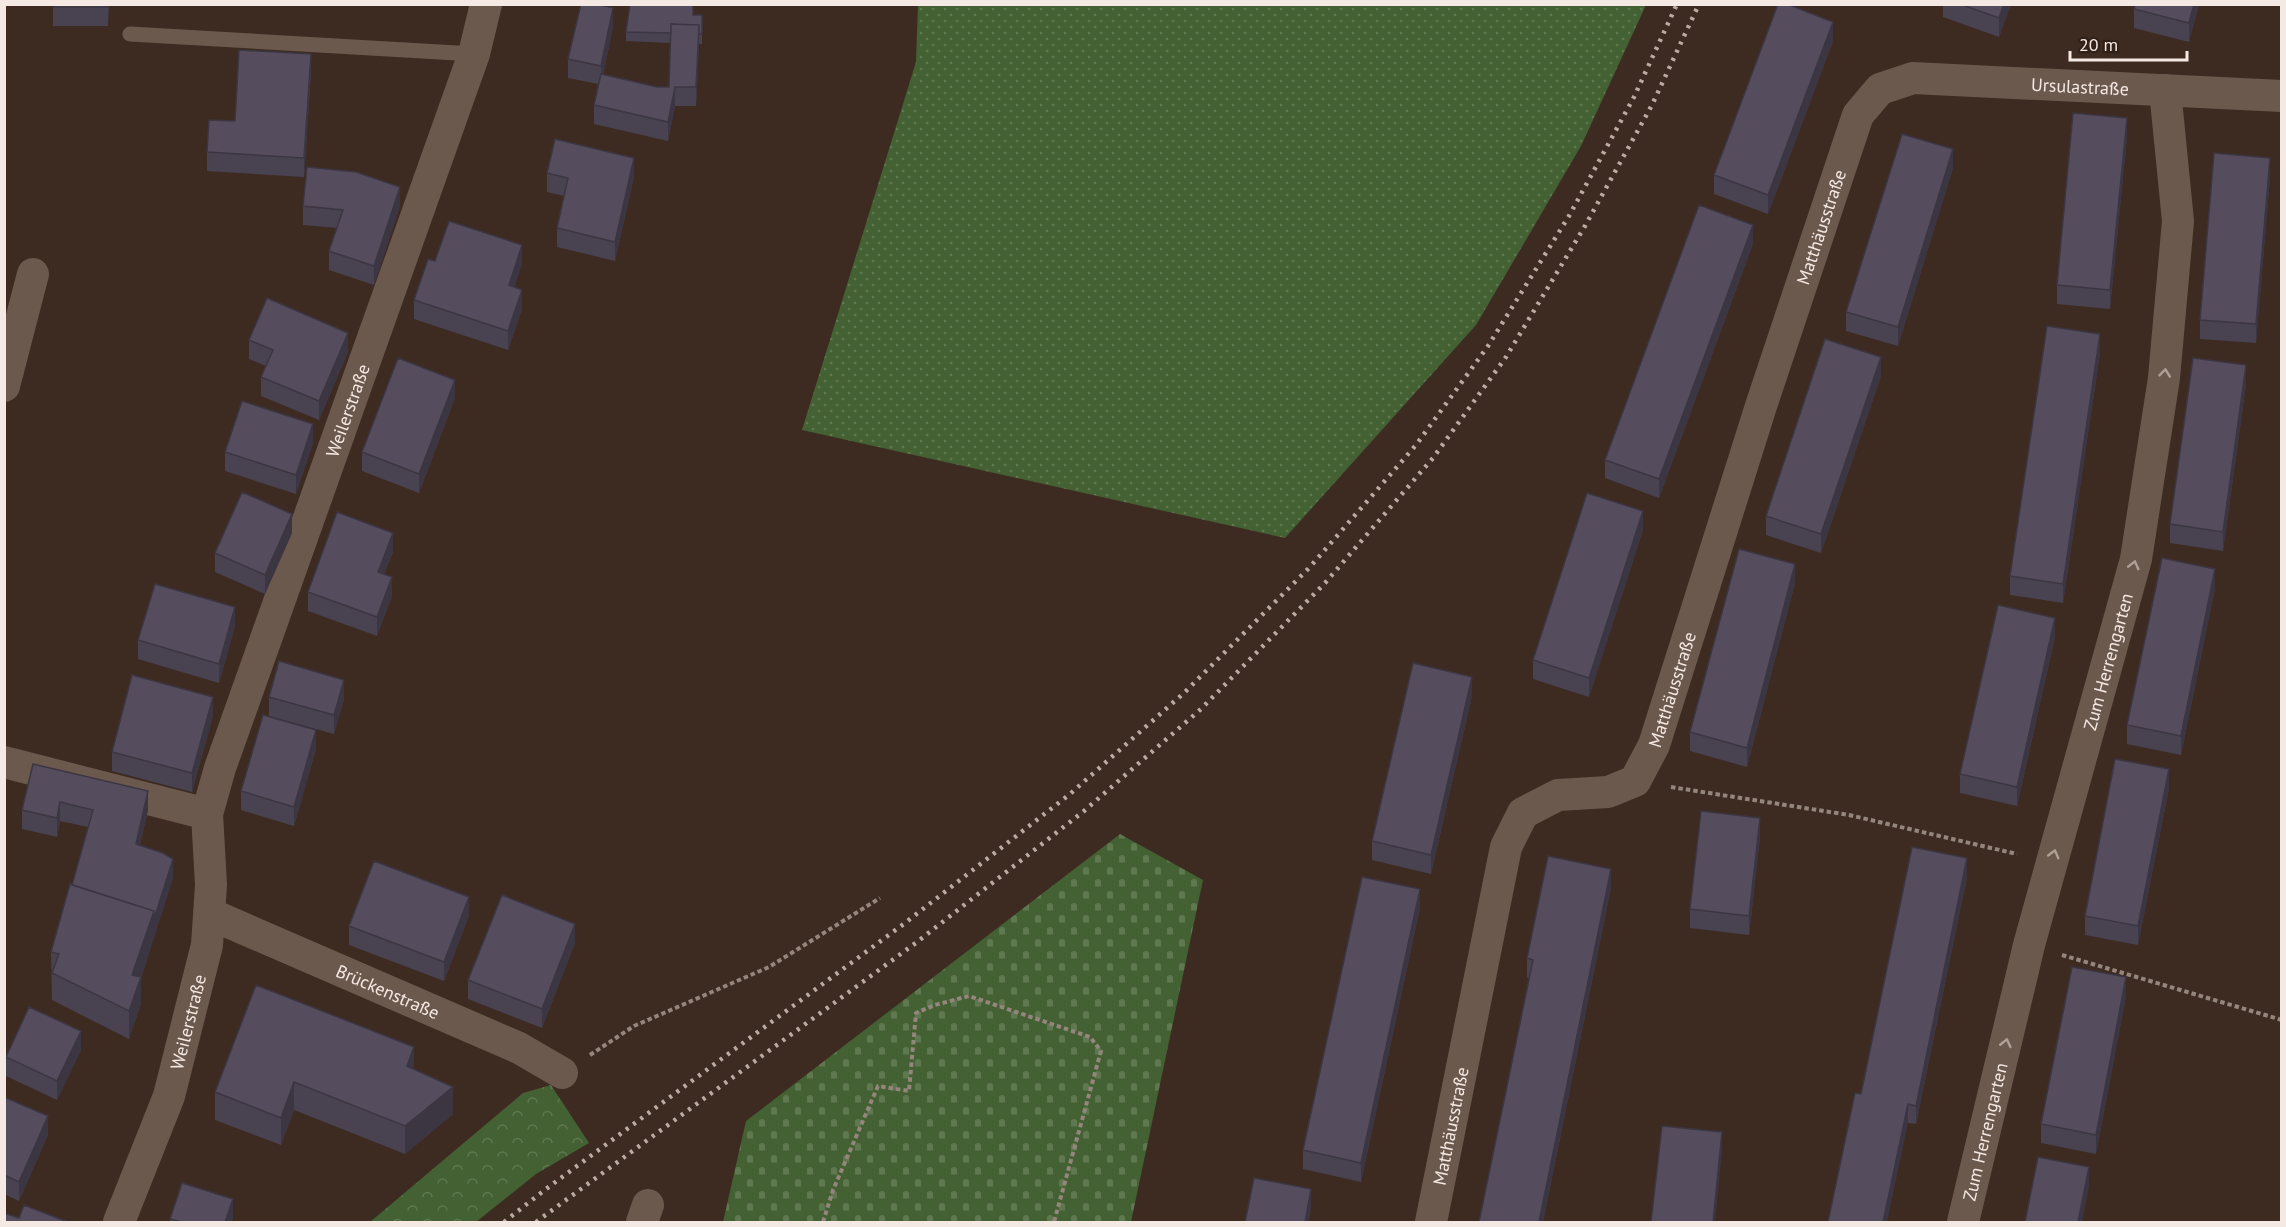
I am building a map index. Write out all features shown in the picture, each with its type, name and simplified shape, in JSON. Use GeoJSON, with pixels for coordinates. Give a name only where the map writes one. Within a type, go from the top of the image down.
{"type":"FeatureCollection","features":[{"type":"Feature","properties":{"kind":"street","name":"Weilerstraße"},"geometry":{"type":"LineString","coordinates":[[119,1222],[169,1096],[207,945],[211,885],[207,813],[224,757],[474,54],[486,4]]}},
{"type":"Feature","properties":{"kind":"street","name":"Ursulastraße"},"geometry":{"type":"LineString","coordinates":[[1880,89],[1913,78],[2282,96]]}},
{"type":"Feature","properties":{"kind":"street","name":"Matthäusstraße"},"geometry":{"type":"LineString","coordinates":[[1431,1222],[1506,847],[1523,813],[1558,795],[1608,792],[1635,781],[1654,745],[1764,395],[1858,116],[1880,89]]}},
{"type":"Feature","properties":{"kind":"street","name":"Zum Herrengarten"},"geometry":{"type":"LineString","coordinates":[[1963,1222],[2029,945],[2136,558],[2164,378],[2178,221],[2165,90]]}},
{"type":"Feature","properties":{"kind":"street"},"geometry":{"type":"LineString","coordinates":[[4,386],[33,274]]}},
{"type":"Feature","properties":{"kind":"street"},"geometry":{"type":"LineString","coordinates":[[4,762],[207,813]]}},
{"type":"Feature","properties":{"kind":"street","name":"Brückenstraße"},"geometry":{"type":"LineString","coordinates":[[210,914],[519,1048],[562,1073]]}},
{"type":"Feature","properties":{"kind":"lane"},"geometry":{"type":"LineString","coordinates":[[130,34],[474,54]]}},
{"type":"Feature","properties":{"kind":"path"},"geometry":{"type":"LineString","coordinates":[[1635,781],[1848,815],[2052,862]]}},
{"type":"Feature","properties":{"kind":"path"},"geometry":{"type":"LineString","coordinates":[[562,1073],[634,1026],[769,967],[880,898]]}},
{"type":"Feature","properties":{"kind":"path"},"geometry":{"type":"LineString","coordinates":[[2029,945],[2282,1020]]}},
{"type":"Feature","properties":{"kind":"path"},"geometry":{"type":"LineString","coordinates":[[823,1222],[833,1190],[878,1086],[909,1091],[916,1013],[935,1005],[969,996],[1090,1037],[1101,1051],[1054,1222]]}},
{"type":"Feature","properties":{"kind":"green space"},"geometry":{"type":"Polygon","coordinates":[[[918,4],[1646,5],[1581,146],[1476,325],[1285,538],[802,430],[916,62],[918,4]]]}},
{"type":"Feature","properties":{"kind":"green space"},"geometry":{"type":"Polygon","coordinates":[[[1120,834],[1203,880],[1131,1222],[723,1222],[746,1121],[1120,834]]]}},
{"type":"Feature","properties":{"kind":"green space"},"geometry":{"type":"Polygon","coordinates":[[[551,1085],[589,1143],[536,1174],[476,1222],[370,1222],[523,1093],[551,1085]]]}},
{"type":"Feature","properties":{"kind":"building"},"geometry":{"type":"Polygon","coordinates":[[[53,4],[108,4],[108,7],[53,7],[53,4]]]}},
{"type":"Feature","properties":{"kind":"building"},"geometry":{"type":"Polygon","coordinates":[[[581,4],[596,4],[613,8],[601,66],[568,59],[581,4]]]}},
{"type":"Feature","properties":{"kind":"building"},"geometry":{"type":"Polygon","coordinates":[[[630,4],[693,4],[693,15],[702,15],[702,34],[699,34],[699,25],[671,24],[671,33],[626,32],[630,4]]]}},
{"type":"Feature","properties":{"kind":"building"},"geometry":{"type":"Polygon","coordinates":[[[1778,4],[1787,4],[1833,22],[1768,195],[1714,175],[1778,4]]]}},
{"type":"Feature","properties":{"kind":"building"},"geometry":{"type":"Polygon","coordinates":[[[1960,4],[2004,4],[1999,18],[1960,4]]]}},
{"type":"Feature","properties":{"kind":"building"},"geometry":{"type":"Polygon","coordinates":[[[2135,4],[2194,4],[2189,23],[2134,9],[2135,4]]]}},
{"type":"Feature","properties":{"kind":"building"},"geometry":{"type":"Polygon","coordinates":[[[671,24],[699,25],[696,87],[675,87],[668,122],[594,105],[601,74],[657,87],[669,87],[671,24]]]}},
{"type":"Feature","properties":{"kind":"building"},"geometry":{"type":"Polygon","coordinates":[[[239,50],[311,54],[304,158],[207,152],[209,120],[235,121],[239,50]]]}},
{"type":"Feature","properties":{"kind":"building"},"geometry":{"type":"Polygon","coordinates":[[[2073,113],[2127,118],[2110,290],[2057,285],[2073,113]]]}},
{"type":"Feature","properties":{"kind":"building"},"geometry":{"type":"Polygon","coordinates":[[[1902,134],[1953,149],[1898,327],[1846,312],[1902,134]]]}},
{"type":"Feature","properties":{"kind":"building"},"geometry":{"type":"Polygon","coordinates":[[[555,139],[634,158],[615,242],[557,228],[568,178],[547,173],[555,139]]]}},
{"type":"Feature","properties":{"kind":"building"},"geometry":{"type":"Polygon","coordinates":[[[2214,153],[2270,158],[2256,324],[2200,320],[2214,153]]]}},
{"type":"Feature","properties":{"kind":"building"},"geometry":{"type":"Polygon","coordinates":[[[307,167],[356,172],[400,187],[374,266],[329,251],[343,210],[303,206],[307,167]]]}},
{"type":"Feature","properties":{"kind":"building"},"geometry":{"type":"Polygon","coordinates":[[[1699,205],[1753,225],[1659,479],[1605,460],[1699,205]]]}},
{"type":"Feature","properties":{"kind":"building"},"geometry":{"type":"Polygon","coordinates":[[[449,221],[522,245],[509,285],[522,290],[508,331],[414,300],[428,259],[435,261],[449,221]]]}},
{"type":"Feature","properties":{"kind":"building"},"geometry":{"type":"Polygon","coordinates":[[[267,298],[348,333],[319,401],[261,377],[273,350],[249,340],[267,298]]]}},
{"type":"Feature","properties":{"kind":"building"},"geometry":{"type":"Polygon","coordinates":[[[2047,326],[2100,334],[2063,584],[2010,576],[2047,326]]]}},
{"type":"Feature","properties":{"kind":"building"},"geometry":{"type":"Polygon","coordinates":[[[1825,339],[1881,357],[1821,534],[1766,516],[1825,339]]]}},
{"type":"Feature","properties":{"kind":"building"},"geometry":{"type":"Polygon","coordinates":[[[398,358],[455,380],[419,474],[362,452],[398,358]]]}},
{"type":"Feature","properties":{"kind":"building"},"geometry":{"type":"Polygon","coordinates":[[[2193,358],[2246,365],[2223,532],[2170,524],[2193,358]]]}},
{"type":"Feature","properties":{"kind":"building"},"geometry":{"type":"Polygon","coordinates":[[[242,401],[313,424],[296,475],[225,452],[242,401]]]}},
{"type":"Feature","properties":{"kind":"building"},"geometry":{"type":"Polygon","coordinates":[[[242,492],[292,514],[265,575],[215,553],[242,492]]]}},
{"type":"Feature","properties":{"kind":"building"},"geometry":{"type":"Polygon","coordinates":[[[1587,493],[1643,511],[1589,678],[1533,660],[1587,493]]]}},
{"type":"Feature","properties":{"kind":"building"},"geometry":{"type":"Polygon","coordinates":[[[337,512],[393,533],[378,572],[392,577],[377,617],[308,592],[337,512]]]}},
{"type":"Feature","properties":{"kind":"building"},"geometry":{"type":"Polygon","coordinates":[[[1739,549],[1795,564],[1747,748],[1690,732],[1739,549]]]}},
{"type":"Feature","properties":{"kind":"building"},"geometry":{"type":"Polygon","coordinates":[[[2162,558],[2215,569],[2181,736],[2127,725],[2162,558]]]}},
{"type":"Feature","properties":{"kind":"building"},"geometry":{"type":"Polygon","coordinates":[[[155,584],[235,607],[219,664],[138,640],[155,584]]]}},
{"type":"Feature","properties":{"kind":"building"},"geometry":{"type":"Polygon","coordinates":[[[1998,605],[2055,618],[2017,787],[1960,774],[1998,605]]]}},
{"type":"Feature","properties":{"kind":"building"},"geometry":{"type":"Polygon","coordinates":[[[279,661],[344,680],[334,715],[269,697],[279,661]]]}},
{"type":"Feature","properties":{"kind":"building"},"geometry":{"type":"Polygon","coordinates":[[[1413,663],[1472,677],[1431,855],[1372,841],[1413,663]]]}},
{"type":"Feature","properties":{"kind":"building"},"geometry":{"type":"Polygon","coordinates":[[[132,675],[213,697],[192,773],[112,752],[132,675]]]}},
{"type":"Feature","properties":{"kind":"building"},"geometry":{"type":"Polygon","coordinates":[[[263,715],[316,730],[294,807],[241,791],[263,715]]]}},
{"type":"Feature","properties":{"kind":"building"},"geometry":{"type":"Polygon","coordinates":[[[2115,759],[2169,769],[2138,926],[2085,916],[2115,759]]]}},
{"type":"Feature","properties":{"kind":"building"},"geometry":{"type":"Polygon","coordinates":[[[33,764],[148,791],[136,844],[163,853],[173,859],[154,919],[154,911],[72,885],[93,810],[60,802],[57,818],[22,810],[33,764]]]}},
{"type":"Feature","properties":{"kind":"building"},"geometry":{"type":"Polygon","coordinates":[[[1701,811],[1760,818],[1749,916],[1690,909],[1701,811]]]}},
{"type":"Feature","properties":{"kind":"building"},"geometry":{"type":"Polygon","coordinates":[[[1912,847],[1967,858],[1916,1106],[1908,1104],[1883,1222],[1828,1222],[1855,1093],[1861,1094],[1912,847]]]}},
{"type":"Feature","properties":{"kind":"building"},"geometry":{"type":"Polygon","coordinates":[[[1548,856],[1611,869],[1539,1222],[1479,1222],[1533,960],[1527,958],[1548,856]]]}},
{"type":"Feature","properties":{"kind":"building"},"geometry":{"type":"Polygon","coordinates":[[[374,861],[469,897],[444,962],[349,926],[374,861]]]}},
{"type":"Feature","properties":{"kind":"building"},"geometry":{"type":"Polygon","coordinates":[[[1362,877],[1420,889],[1361,1163],[1303,1150],[1362,877]]]}},
{"type":"Feature","properties":{"kind":"building"},"geometry":{"type":"Polygon","coordinates":[[[70,884],[154,911],[132,975],[141,977],[129,1011],[52,973],[59,954],[51,952],[70,884]]]}},
{"type":"Feature","properties":{"kind":"building"},"geometry":{"type":"Polygon","coordinates":[[[502,895],[575,924],[542,1009],[468,980],[502,895]]]}},
{"type":"Feature","properties":{"kind":"building"},"geometry":{"type":"Polygon","coordinates":[[[2072,967],[2126,977],[2096,1135],[2041,1124],[2072,967]]]}},
{"type":"Feature","properties":{"kind":"building"},"geometry":{"type":"Polygon","coordinates":[[[256,985],[414,1047],[407,1066],[453,1087],[405,1126],[294,1082],[281,1118],[215,1092],[256,985]]]}},
{"type":"Feature","properties":{"kind":"building"},"geometry":{"type":"Polygon","coordinates":[[[29,1007],[81,1031],[57,1081],[6,1057],[29,1007]]]}},
{"type":"Feature","properties":{"kind":"building"},"geometry":{"type":"Polygon","coordinates":[[[4,1097],[48,1116],[19,1182],[4,1175],[4,1097]]]}},
{"type":"Feature","properties":{"kind":"building"},"geometry":{"type":"Polygon","coordinates":[[[1662,1126],[1722,1132],[1713,1222],[1651,1222],[1662,1126]]]}},
{"type":"Feature","properties":{"kind":"building"},"geometry":{"type":"Polygon","coordinates":[[[2038,1157],[2089,1167],[2078,1222],[2025,1222],[2038,1157]]]}},
{"type":"Feature","properties":{"kind":"building"},"geometry":{"type":"Polygon","coordinates":[[[1254,1178],[1311,1189],[1305,1222],[1245,1222],[1254,1178]]]}},
{"type":"Feature","properties":{"kind":"building"},"geometry":{"type":"Polygon","coordinates":[[[182,1183],[233,1199],[225,1222],[182,1222],[170,1219],[182,1183]]]}},
{"type":"Feature","properties":{"kind":"building"},"geometry":{"type":"Polygon","coordinates":[[[24,1205],[68,1222],[4,1222],[4,1213],[19,1218],[24,1205]]]}},
{"type":"Feature","properties":{"kind":"railway"},"geometry":{"type":"LineString","coordinates":[[504,1222],[905,923],[1070,794],[1185,692],[1310,567],[1416,445],[1488,346],[1569,216],[1634,97],[1677,4]]}},
{"type":"Feature","properties":{"kind":"railway"},"geometry":{"type":"LineString","coordinates":[[536,1222],[917,942],[1084,811],[1201,709],[1325,583],[1433,458],[1506,357],[1585,226],[1652,105],[1699,4]]}}]}
